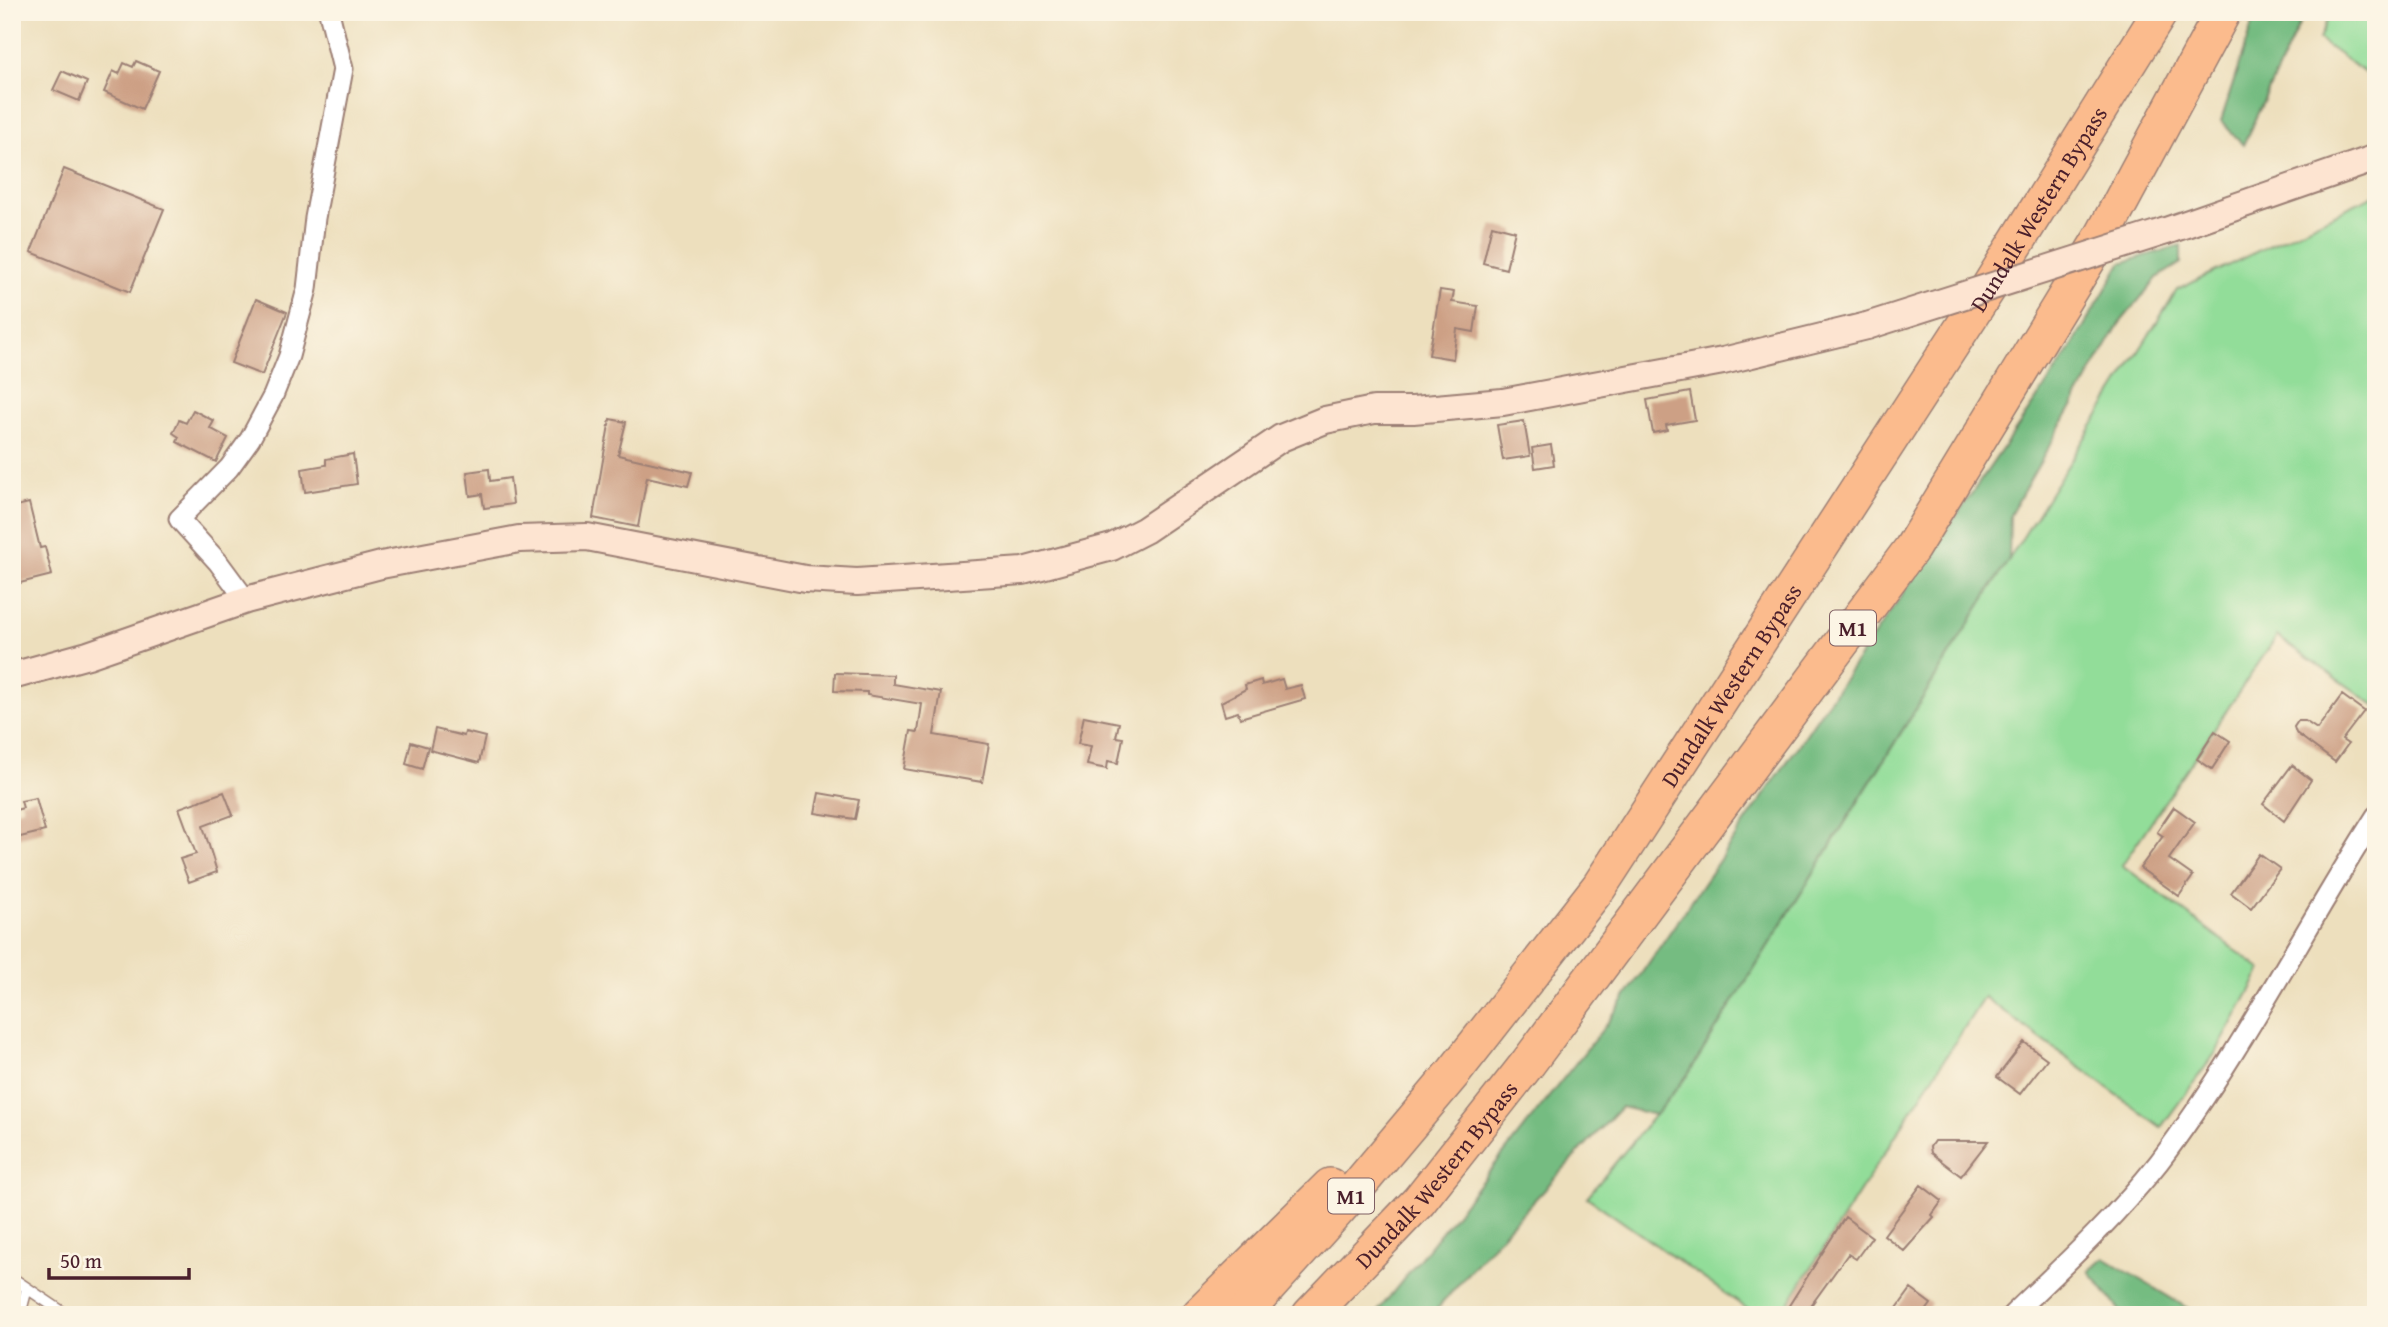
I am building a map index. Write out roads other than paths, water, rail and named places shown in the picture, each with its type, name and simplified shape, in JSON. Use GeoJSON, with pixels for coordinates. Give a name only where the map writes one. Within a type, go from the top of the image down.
{"type":"FeatureCollection","features":[{"type":"Feature","properties":{"kind":"highway","name":"Dundalk Western Bypass"},"geometry":{"type":"LineString","coordinates":[[1243,1315],[1342,1206],[1454,1072],[1599,887],[1989,288],[2160,12]]}},
{"type":"Feature","properties":{"kind":"highway","name":"Dundalk Western Bypass"},"geometry":{"type":"LineString","coordinates":[[1310,1315],[1419,1201],[1636,921],[1912,548],[2103,235],[2223,12]]}},
{"type":"Feature","properties":{"kind":"highway"},"geometry":{"type":"LineString","coordinates":[[1199,1315],[1395,1118],[1454,1072]]}},
{"type":"Feature","properties":{"kind":"highway"},"geometry":{"type":"LineString","coordinates":[[1332,1315],[1419,1201]]}},
{"type":"Feature","properties":{"kind":"street"},"geometry":{"type":"LineString","coordinates":[[246,600],[218,562],[179,519],[229,468],[250,439],[274,396],[289,356],[307,289],[315,218],[343,69],[330,12]]}},
{"type":"Feature","properties":{"kind":"street"},"geometry":{"type":"LineString","coordinates":[[12,676],[88,655],[246,600],[381,565],[519,539],[587,537],[806,579],[857,582],[1023,571],[1112,547],[1145,530],[1281,438],[1325,420],[1374,410],[1413,410],[1503,402],[1723,361],[1867,326],[2166,232],[2376,158]]}},
{"type":"Feature","properties":{"kind":"street"},"geometry":{"type":"LineString","coordinates":[[2012,1315],[2110,1221],[2160,1161],[2277,981],[2376,816]]}},
{"type":"Feature","properties":{"kind":"lane"},"geometry":{"type":"LineString","coordinates":[[12,1278],[67,1315]]}},
{"type":"Feature","properties":{"kind":"lane"},"geometry":{"type":"LineString","coordinates":[[20,1315],[27,1288]]}}]}
